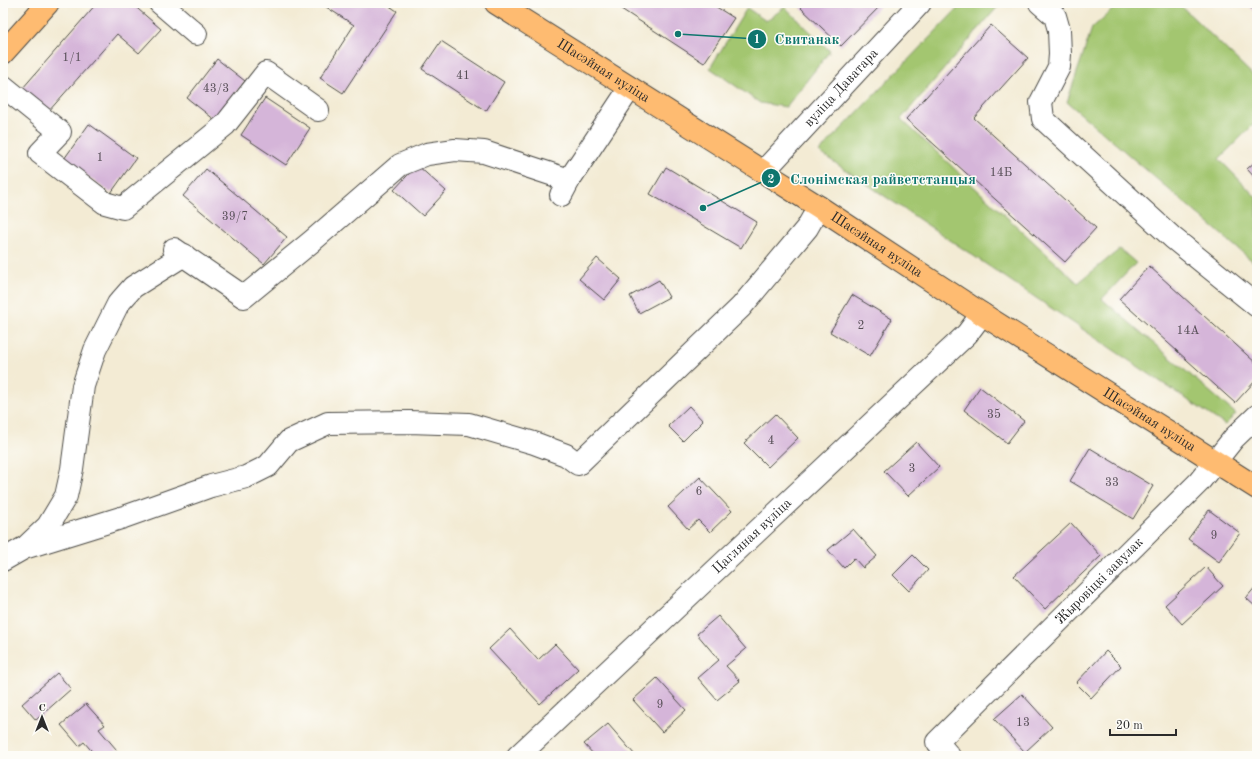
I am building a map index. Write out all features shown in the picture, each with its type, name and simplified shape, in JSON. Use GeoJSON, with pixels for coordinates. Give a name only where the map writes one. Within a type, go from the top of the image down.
{"type":"FeatureCollection","features":[{"type":"Feature","properties":{"kind":"main road"},"geometry":{"type":"LineString","coordinates":[[3,54],[48,3]]}},
{"type":"Feature","properties":{"kind":"main road","name":"Шасэйная вуліца"},"geometry":{"type":"LineString","coordinates":[[496,3],[819,207],[982,314],[1257,488]]}},
{"type":"Feature","properties":{"kind":"street"},"geometry":{"type":"LineString","coordinates":[[160,3],[196,34]]}},
{"type":"Feature","properties":{"kind":"street","name":"вуліца Даватара"},"geometry":{"type":"LineString","coordinates":[[763,172],[920,3]]}},
{"type":"Feature","properties":{"kind":"street"},"geometry":{"type":"LineString","coordinates":[[1040,3],[1056,16],[1059,30],[1060,54],[1059,67],[1041,102],[1043,119],[1173,238],[1257,306]]}},
{"type":"Feature","properties":{"kind":"street"},"geometry":{"type":"LineString","coordinates":[[3,86],[60,132],[40,153],[104,203],[123,208],[225,125],[266,73],[318,110]]}},
{"type":"Feature","properties":{"kind":"street"},"geometry":{"type":"LineString","coordinates":[[24,548],[48,526],[66,496],[72,469],[83,386],[94,350],[118,304],[133,287],[179,252],[244,297],[311,242],[400,165],[427,154],[455,150],[484,152],[565,188],[630,88]]}},
{"type":"Feature","properties":{"kind":"street"},"geometry":{"type":"LineString","coordinates":[[3,560],[24,548],[124,517],[211,486],[246,477],[268,466],[289,441],[328,423],[409,422],[469,424],[560,452],[578,464],[741,307],[807,228],[819,207]]}},
{"type":"Feature","properties":{"kind":"street","name":"Цагляная вуліца"},"geometry":{"type":"LineString","coordinates":[[518,756],[962,339],[982,314]]}},
{"type":"Feature","properties":{"kind":"street","name":"Жыровіцкі завулак"},"geometry":{"type":"LineString","coordinates":[[943,749],[1199,482],[1234,438],[1257,416]]}},
{"type":"Feature","properties":{"kind":"green space"},"geometry":{"type":"Polygon","coordinates":[[[963,3],[1001,3],[901,119],[1078,283],[1120,249],[1136,263],[1102,299],[1236,414],[1225,425],[819,152],[963,3]]]}},
{"type":"Feature","properties":{"kind":"green space"},"geometry":{"type":"Polygon","coordinates":[[[1120,3],[1178,3],[1257,79],[1257,121],[1219,159],[1257,198],[1257,265],[1067,102],[1092,28],[1120,3]]]}},
{"type":"Feature","properties":{"kind":"green space"},"geometry":{"type":"Polygon","coordinates":[[[785,7],[830,51],[786,107],[760,103],[710,68],[747,8],[766,21],[785,7]]]}},
{"type":"Feature","properties":{"kind":"building"},"geometry":{"type":"Polygon","coordinates":[[[97,3],[131,3],[161,29],[139,53],[117,34],[48,112],[22,89],[97,3]]]}},
{"type":"Feature","properties":{"kind":"building"},"geometry":{"type":"Polygon","coordinates":[[[320,3],[385,3],[397,11],[343,93],[320,78],[354,25],[320,3]]]}},
{"type":"Feature","properties":{"kind":"building"},"geometry":{"type":"Polygon","coordinates":[[[612,3],[710,3],[734,18],[704,63],[612,3]]]}},
{"type":"Feature","properties":{"kind":"building"},"geometry":{"type":"Polygon","coordinates":[[[806,3],[883,3],[841,46],[801,8],[806,3]]]}},
{"type":"Feature","properties":{"kind":"building"},"geometry":{"type":"Polygon","coordinates":[[[1246,3],[1257,3],[1257,14],[1246,3]]]}},
{"type":"Feature","properties":{"kind":"building"},"geometry":{"type":"Polygon","coordinates":[[[991,25],[1028,58],[974,118],[1096,228],[1065,262],[906,119],[991,25]]]}},
{"type":"Feature","properties":{"kind":"building"},"geometry":{"type":"Polygon","coordinates":[[[441,41],[504,82],[486,111],[422,69],[441,41]]]}},
{"type":"Feature","properties":{"kind":"building"},"geometry":{"type":"Polygon","coordinates":[[[217,59],[245,81],[215,120],[187,98],[217,59]]]}},
{"type":"Feature","properties":{"kind":"building"},"geometry":{"type":"Polygon","coordinates":[[[265,98],[310,128],[286,165],[241,135],[265,98]]]}},
{"type":"Feature","properties":{"kind":"building"},"geometry":{"type":"Polygon","coordinates":[[[89,124],[136,158],[111,193],[64,159],[89,124]]]}},
{"type":"Feature","properties":{"kind":"building"},"geometry":{"type":"Polygon","coordinates":[[[1257,160],[1257,180],[1247,169],[1257,160]]]}},
{"type":"Feature","properties":{"kind":"building"},"geometry":{"type":"Polygon","coordinates":[[[417,165],[446,191],[423,216],[394,190],[417,165]]]}},
{"type":"Feature","properties":{"kind":"building"},"geometry":{"type":"Polygon","coordinates":[[[666,167],[757,222],[741,248],[650,194],[666,167]]]}},
{"type":"Feature","properties":{"kind":"building"},"geometry":{"type":"Polygon","coordinates":[[[206,169],[287,237],[264,264],[183,196],[206,169]]]}},
{"type":"Feature","properties":{"kind":"building"},"geometry":{"type":"Polygon","coordinates":[[[597,258],[621,279],[604,300],[579,279],[597,258]]]}},
{"type":"Feature","properties":{"kind":"building"},"geometry":{"type":"Polygon","coordinates":[[[1149,266],[1257,364],[1257,379],[1235,403],[1119,299],[1149,266]]]}},
{"type":"Feature","properties":{"kind":"building"},"geometry":{"type":"Polygon","coordinates":[[[659,280],[669,297],[639,313],[630,296],[659,280]]]}},
{"type":"Feature","properties":{"kind":"building"},"geometry":{"type":"Polygon","coordinates":[[[852,295],[892,319],[870,356],[830,332],[852,295]]]}},
{"type":"Feature","properties":{"kind":"building"},"geometry":{"type":"Polygon","coordinates":[[[980,387],[1024,421],[1007,443],[964,410],[980,387]]]}},
{"type":"Feature","properties":{"kind":"building"},"geometry":{"type":"Polygon","coordinates":[[[689,406],[703,421],[683,441],[668,426],[689,406]]]}},
{"type":"Feature","properties":{"kind":"building"},"geometry":{"type":"Polygon","coordinates":[[[775,414],[798,438],[768,467],[744,443],[775,414]]]}},
{"type":"Feature","properties":{"kind":"building"},"geometry":{"type":"Polygon","coordinates":[[[916,442],[939,467],[908,496],[884,471],[916,442]]]}},
{"type":"Feature","properties":{"kind":"building"},"geometry":{"type":"Polygon","coordinates":[[[1090,448],[1153,486],[1133,519],[1070,481],[1090,448]]]}},
{"type":"Feature","properties":{"kind":"building"},"geometry":{"type":"Polygon","coordinates":[[[700,477],[732,511],[710,532],[698,520],[688,529],[668,507],[700,477]]]}},
{"type":"Feature","properties":{"kind":"building"},"geometry":{"type":"Polygon","coordinates":[[[1209,510],[1240,533],[1219,562],[1188,539],[1209,510]]]}},
{"type":"Feature","properties":{"kind":"building"},"geometry":{"type":"Polygon","coordinates":[[[1071,523],[1101,556],[1045,609],[1014,576],[1071,523]]]}},
{"type":"Feature","properties":{"kind":"building"},"geometry":{"type":"Polygon","coordinates":[[[853,529],[877,556],[863,568],[854,558],[844,568],[828,550],[853,529]]]}},
{"type":"Feature","properties":{"kind":"building"},"geometry":{"type":"Polygon","coordinates":[[[913,555],[928,570],[909,591],[893,575],[913,555]]]}},
{"type":"Feature","properties":{"kind":"building"},"geometry":{"type":"Polygon","coordinates":[[[1206,567],[1223,586],[1182,624],[1165,605],[1206,567]]]}},
{"type":"Feature","properties":{"kind":"building"},"geometry":{"type":"Polygon","coordinates":[[[1257,585],[1257,608],[1246,598],[1257,585]]]}},
{"type":"Feature","properties":{"kind":"building"},"geometry":{"type":"Polygon","coordinates":[[[718,616],[746,649],[726,666],[740,681],[717,700],[698,678],[719,660],[697,634],[718,616]]]}},
{"type":"Feature","properties":{"kind":"building"},"geometry":{"type":"Polygon","coordinates":[[[510,629],[538,660],[555,644],[578,669],[540,704],[489,649],[510,629]]]}},
{"type":"Feature","properties":{"kind":"building"},"geometry":{"type":"Polygon","coordinates":[[[1106,651],[1121,666],[1091,698],[1076,683],[1106,651]]]}},
{"type":"Feature","properties":{"kind":"building"},"geometry":{"type":"Polygon","coordinates":[[[57,673],[71,689],[36,720],[22,704],[57,673]]]}},
{"type":"Feature","properties":{"kind":"building"},"geometry":{"type":"Polygon","coordinates":[[[657,678],[686,710],[662,732],[633,700],[657,678]]]}},
{"type":"Feature","properties":{"kind":"building"},"geometry":{"type":"Polygon","coordinates":[[[1022,694],[1052,727],[1025,752],[994,719],[1022,694]]]}},
{"type":"Feature","properties":{"kind":"building"},"geometry":{"type":"Polygon","coordinates":[[[86,704],[105,725],[99,729],[122,756],[96,756],[84,742],[79,746],[61,725],[86,704]]]}},
{"type":"Feature","properties":{"kind":"building"},"geometry":{"type":"Polygon","coordinates":[[[608,724],[635,755],[595,756],[584,744],[608,724]]]}},
{"type":"Feature","properties":{"kind":"place","name":"Свитанак"},"geometry":{"type":"Point","coordinates":[678,34]}},
{"type":"Feature","properties":{"kind":"place","name":"Слонімская райветстанцыя"},"geometry":{"type":"Point","coordinates":[703,208]}}]}
